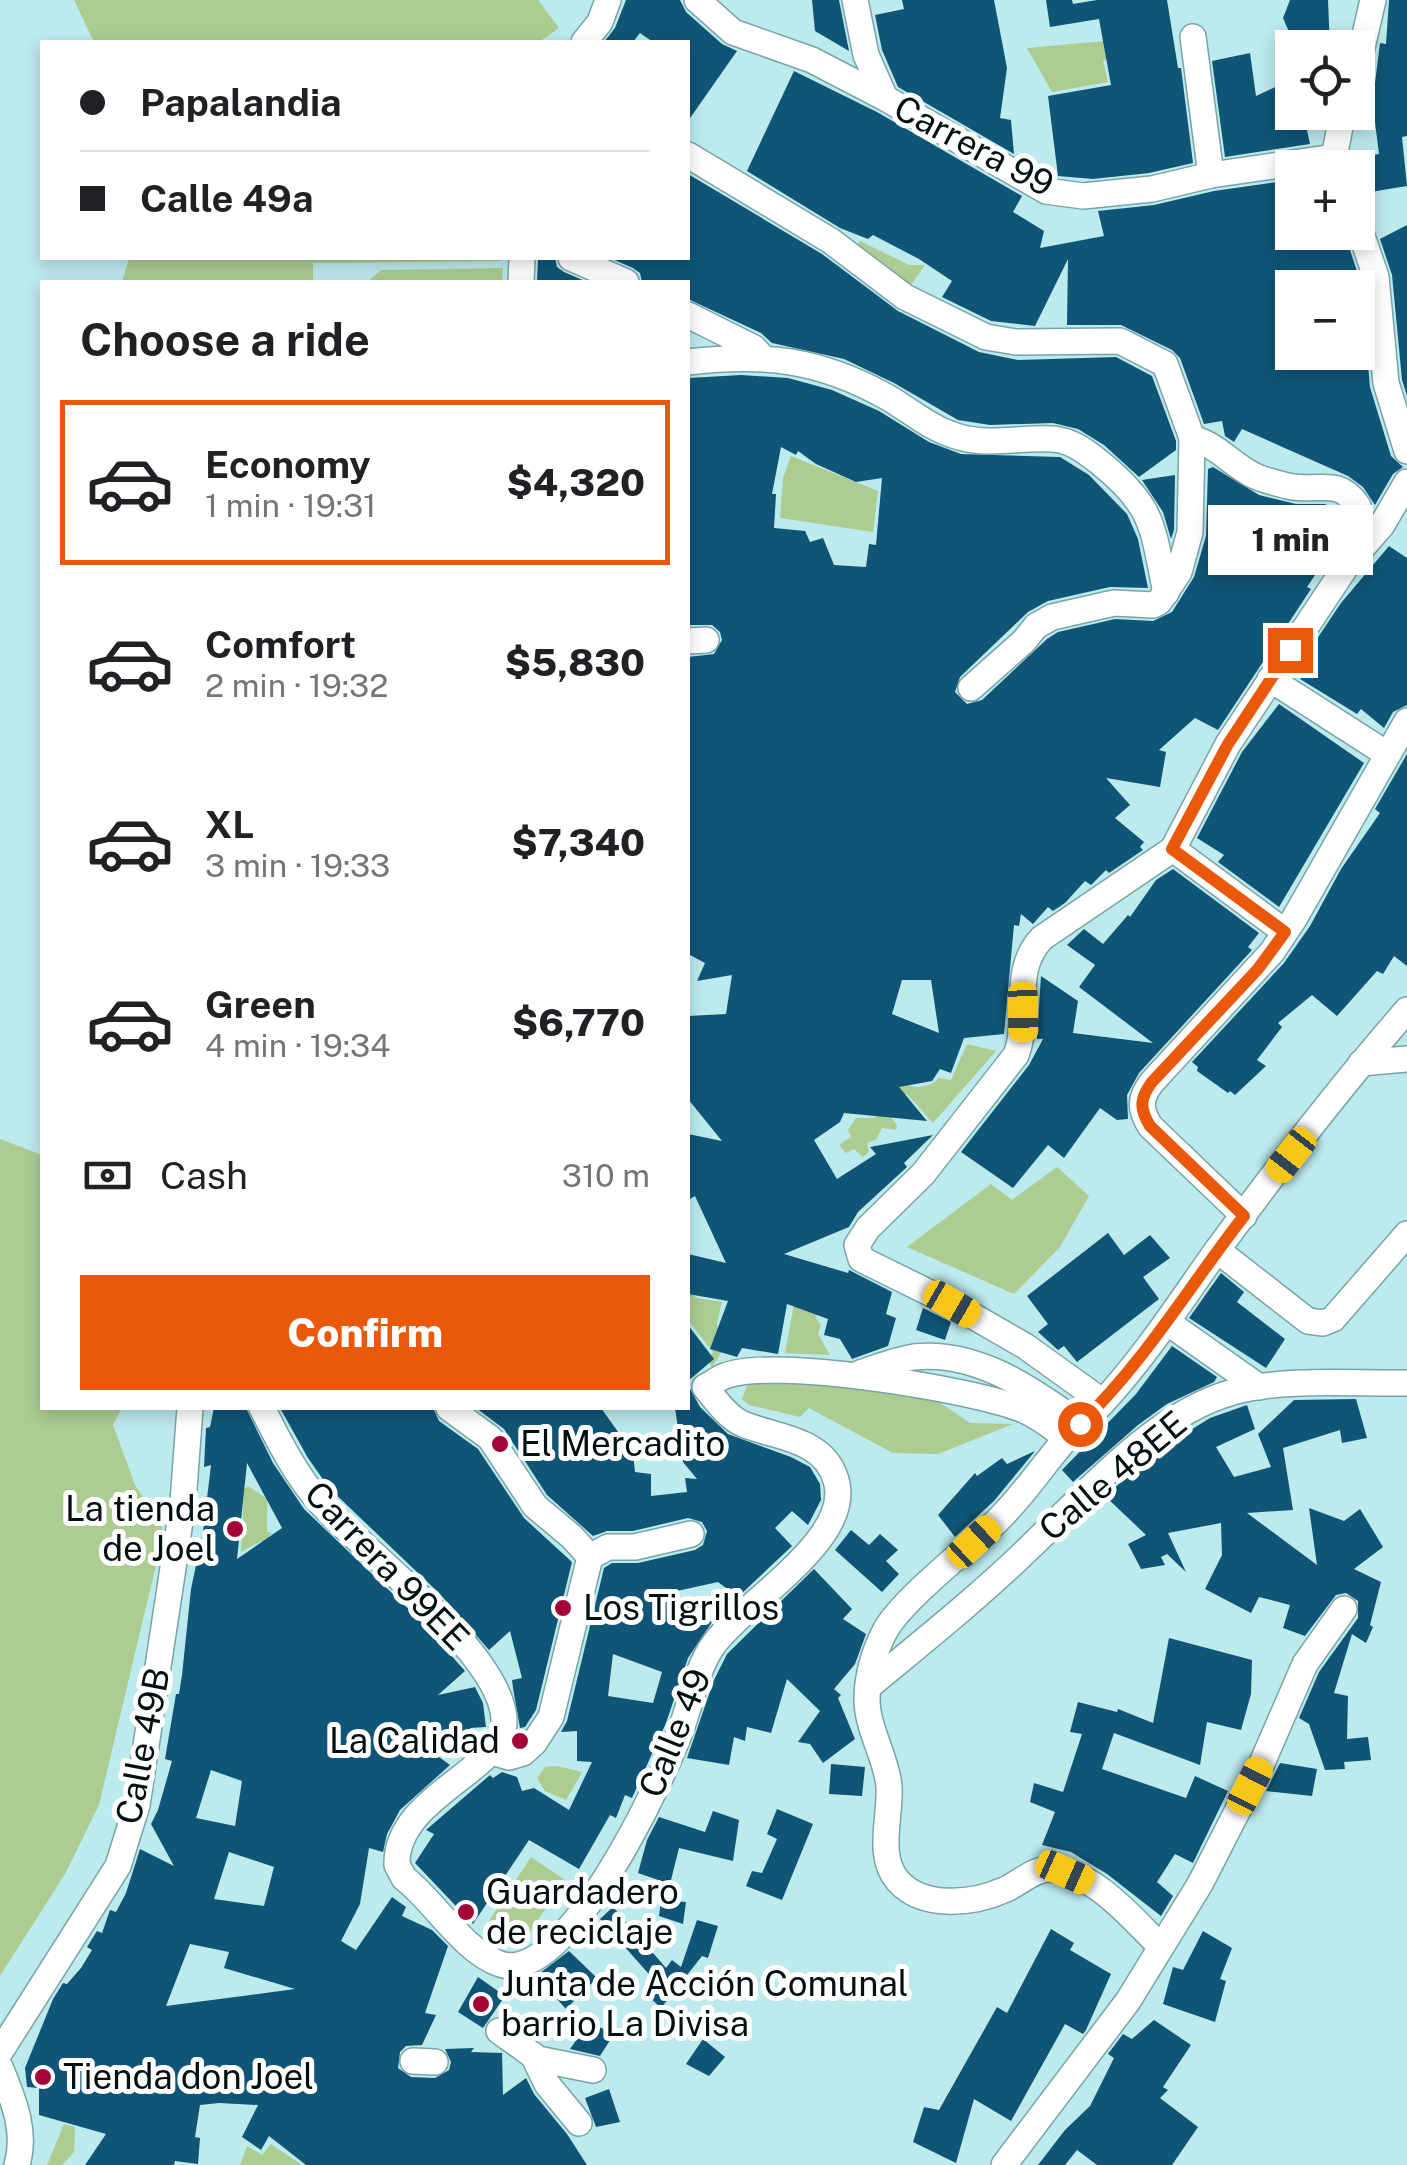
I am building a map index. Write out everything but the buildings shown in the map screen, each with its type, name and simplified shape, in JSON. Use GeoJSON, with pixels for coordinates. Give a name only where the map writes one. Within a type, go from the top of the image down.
{"type":"FeatureCollection","features":[{"type":"Feature","properties":{"kind":"street"},"geometry":{"type":"LineString","coordinates":[[586,40],[600,22],[608,0]]}},
{"type":"Feature","properties":{"kind":"street","name":"Carrera 99"},"geometry":{"type":"LineString","coordinates":[[697,0],[733,32],[812,60],[886,98],[1023,180],[1057,194],[1083,196],[1152,189],[1211,176],[1275,169]]}},
{"type":"Feature","properties":{"kind":"street"},"geometry":{"type":"LineString","coordinates":[[855,0],[866,56],[886,98]]}},
{"type":"Feature","properties":{"kind":"street"},"geometry":{"type":"LineString","coordinates":[[1367,30],[1374,0]]}},
{"type":"Feature","properties":{"kind":"street"},"geometry":{"type":"LineString","coordinates":[[1193,36],[1211,176]]}},
{"type":"Feature","properties":{"kind":"street"},"geometry":{"type":"LineString","coordinates":[[690,156],[831,241],[905,297],[986,337],[1016,342],[1108,340],[1142,351],[1165,364],[1192,438],[1190,532],[1186,554],[1166,593],[1152,605],[1114,603],[1052,617],[1036,626],[972,688]]}},
{"type":"Feature","properties":{"kind":"street"},"geometry":{"type":"LineString","coordinates":[[1367,250],[1376,277],[1386,383],[1407,451]]}},
{"type":"Feature","properties":{"kind":"street"},"geometry":{"type":"LineString","coordinates":[[604,263],[624,280]]}},
{"type":"Feature","properties":{"kind":"street"},"geometry":{"type":"LineString","coordinates":[[690,316],[754,348],[764,358]]}},
{"type":"Feature","properties":{"kind":"street"},"geometry":{"type":"LineString","coordinates":[[690,362],[764,358],[808,363],[883,395],[951,435],[995,442],[1055,439],[1080,447],[1142,501],[1152,526],[1166,593]]}},
{"type":"Feature","properties":{"kind":"street"},"geometry":{"type":"LineString","coordinates":[[1192,438],[1211,443],[1252,476],[1293,487],[1339,488],[1350,494],[1358,506],[1347,565]]}},
{"type":"Feature","properties":{"kind":"street"},"geometry":{"type":"LineString","coordinates":[[1103,1402],[1025,1346],[861,1259],[857,1245],[868,1228],[923,1174],[1016,1055],[1024,1036],[1023,968],[1036,944],[1172,849],[1228,744],[1347,565],[1382,525],[1407,482]]}},
{"type":"Feature","properties":{"kind":"street"},"geometry":{"type":"LineString","coordinates":[[1270,679],[1387,754]]}},
{"type":"Feature","properties":{"kind":"street"},"geometry":{"type":"LineString","coordinates":[[1244,1216],[1150,1126],[1141,1109],[1142,1100],[1152,1082],[1258,969],[1285,932],[1407,721]]}},
{"type":"Feature","properties":{"kind":"street"},"geometry":{"type":"LineString","coordinates":[[1172,849],[1285,932]]}},
{"type":"Feature","properties":{"kind":"street"},"geometry":{"type":"LineString","coordinates":[[1160,1946],[1100,1891],[1065,1872],[1049,1868],[1002,1891],[940,1901],[922,1898],[894,1877],[888,1862],[888,1785],[869,1716],[868,1687],[875,1653],[893,1620],[998,1520],[1073,1431],[1103,1402],[1168,1322],[1217,1250],[1361,1063],[1407,1010]]}},
{"type":"Feature","properties":{"kind":"street"},"geometry":{"type":"LineString","coordinates":[[1361,1063],[1407,1059]]}},
{"type":"Feature","properties":{"kind":"street"},"geometry":{"type":"LineString","coordinates":[[1217,1250],[1308,1321],[1323,1324],[1333,1319],[1407,1234]]}},
{"type":"Feature","properties":{"kind":"street"},"geometry":{"type":"LineString","coordinates":[[1168,1322],[1258,1387]]}},
{"type":"Feature","properties":{"kind":"street","name":"Calle 49"},"geometry":{"type":"LineString","coordinates":[[504,1726],[502,1738],[492,1752],[448,1785],[406,1832],[397,1864],[404,1878],[481,1954],[501,1964],[522,1966],[568,1929],[624,1848],[660,1780],[682,1728],[701,1666],[712,1648],[725,1630],[817,1542],[835,1517],[836,1479],[821,1458],[798,1440],[739,1423],[705,1388],[726,1375],[856,1375],[911,1358],[960,1359],[1030,1389],[1073,1431]]}},
{"type":"Feature","properties":{"kind":"street","name":"Calle 48EE"},"geometry":{"type":"LineString","coordinates":[[868,1687],[1023,1555],[1080,1498],[1146,1441],[1202,1403],[1258,1387],[1407,1383]]}},
{"type":"Feature","properties":{"kind":"street","name":"Calle 49B"},"geometry":{"type":"LineString","coordinates":[[0,2052],[118,1866],[137,1805],[183,1502],[190,1410]]}},
{"type":"Feature","properties":{"kind":"street","name":"Carrera 99EE"},"geometry":{"type":"LineString","coordinates":[[263,1410],[315,1498],[411,1589],[487,1673],[501,1698],[504,1726]]}},
{"type":"Feature","properties":{"kind":"street"},"geometry":{"type":"LineString","coordinates":[[452,1410],[490,1438],[535,1506],[590,1557]]}},
{"type":"Feature","properties":{"kind":"street"},"geometry":{"type":"LineString","coordinates":[[492,1752],[509,1757],[522,1754],[550,1717],[590,1557],[608,1547],[635,1547],[691,1534]]}},
{"type":"Feature","properties":{"kind":"street"},"geometry":{"type":"LineString","coordinates":[[1004,2165],[1128,2001],[1208,1869],[1262,1763],[1306,1664],[1344,1609]]}},
{"type":"Feature","properties":{"kind":"street"},"geometry":{"type":"LineString","coordinates":[[499,2031],[534,2055],[593,2070]]}},
{"type":"Feature","properties":{"kind":"street"},"geometry":{"type":"LineString","coordinates":[[534,2055],[547,2084],[579,2123]]}},
{"type":"Feature","properties":{"kind":"street"},"geometry":{"type":"LineString","coordinates":[[0,2068],[20,2122],[17,2165]]}},
{"type":"Feature","properties":{"kind":"green space"},"geometry":{"type":"Polygon","coordinates":[[[74,0],[538,0],[559,28],[542,40],[93,40],[74,0]]]}},
{"type":"Feature","properties":{"kind":"green space"},"geometry":{"type":"Polygon","coordinates":[[[1127,39],[1129,56],[1103,60],[1108,82],[1052,92],[1027,48],[1127,39]]]}},
{"type":"Feature","properties":{"kind":"green space"},"geometry":{"type":"Polygon","coordinates":[[[860,241],[909,265],[925,265],[910,286],[856,248],[860,241]]]}},
{"type":"Feature","properties":{"kind":"green space"},"geometry":{"type":"Polygon","coordinates":[[[128,260],[500,260],[313,263],[313,280],[123,280],[128,260]]]}},
{"type":"Feature","properties":{"kind":"green space"},"geometry":{"type":"Polygon","coordinates":[[[503,268],[502,280],[369,280],[381,270],[503,268]]]}},
{"type":"Feature","properties":{"kind":"green space"},"geometry":{"type":"Polygon","coordinates":[[[791,456],[878,491],[873,532],[780,518],[783,478],[791,456]]]}},
{"type":"Feature","properties":{"kind":"green space"},"geometry":{"type":"Polygon","coordinates":[[[967,1044],[996,1051],[933,1123],[907,1094],[888,1113],[897,1125],[896,1130],[882,1128],[876,1140],[867,1143],[869,1152],[863,1157],[854,1149],[846,1153],[839,1145],[851,1137],[848,1130],[856,1118],[875,1118],[900,1083],[921,1087],[939,1078],[951,1080],[967,1044]]]}},
{"type":"Feature","properties":{"kind":"green space"},"geometry":{"type":"Polygon","coordinates":[[[0,1139],[40,1154],[40,1410],[121,1410],[113,1425],[135,1485],[164,1531],[99,1805],[65,1874],[0,1976],[0,1139]]]}},
{"type":"Feature","properties":{"kind":"green space"},"geometry":{"type":"Polygon","coordinates":[[[1057,1167],[1089,1196],[1060,1247],[1014,1294],[907,1247],[991,1184],[1012,1200],[1057,1167]]]}},
{"type":"Feature","properties":{"kind":"green space"},"geometry":{"type":"Polygon","coordinates":[[[690,1291],[696,1298],[722,1302],[717,1323],[722,1351],[712,1367],[708,1361],[713,1352],[690,1323],[690,1291]]]}},
{"type":"Feature","properties":{"kind":"green space"},"geometry":{"type":"Polygon","coordinates":[[[796,1294],[820,1300],[818,1334],[830,1355],[785,1353],[796,1294]]]}},
{"type":"Feature","properties":{"kind":"green space"},"geometry":{"type":"Polygon","coordinates":[[[761,1380],[923,1391],[970,1423],[1013,1424],[938,1454],[893,1453],[809,1408],[800,1417],[749,1405],[742,1399],[747,1386],[761,1380]]]}},
{"type":"Feature","properties":{"kind":"green space"},"geometry":{"type":"Polygon","coordinates":[[[248,1486],[267,1499],[267,1532],[272,1533],[268,1537],[271,1542],[261,1541],[241,1552],[244,1489],[248,1486]]]}},
{"type":"Feature","properties":{"kind":"green space"},"geometry":{"type":"Polygon","coordinates":[[[545,1767],[582,1772],[566,1800],[545,1791],[537,1778],[545,1767]]]}},
{"type":"Feature","properties":{"kind":"green space"},"geometry":{"type":"Polygon","coordinates":[[[531,1857],[565,1880],[518,1950],[485,1927],[531,1857]]]}},
{"type":"Feature","properties":{"kind":"green space"},"geometry":{"type":"Polygon","coordinates":[[[64,2124],[75,2127],[74,2152],[62,2165],[47,2165],[64,2124]]]}},
{"type":"Feature","properties":{"kind":"green space"},"geometry":{"type":"Polygon","coordinates":[[[271,2144],[302,2165],[240,2165],[247,2146],[262,2155],[271,2144]]]}},
{"type":"Feature","properties":{"kind":"place","name":"El Mercadito"},"geometry":{"type":"Point","coordinates":[500,1444]}},
{"type":"Feature","properties":{"kind":"place","name":"La tienda de Joel"},"geometry":{"type":"Point","coordinates":[235,1529]}},
{"type":"Feature","properties":{"kind":"place","name":"Los Tigrillos"},"geometry":{"type":"Point","coordinates":[563,1608]}},
{"type":"Feature","properties":{"kind":"place","name":"La Calidad"},"geometry":{"type":"Point","coordinates":[520,1741]}},
{"type":"Feature","properties":{"kind":"place","name":"Guardadero de reciclaje"},"geometry":{"type":"Point","coordinates":[466,1912]}},
{"type":"Feature","properties":{"kind":"place","name":"Junta de Acción Comunal barrio La Divisa"},"geometry":{"type":"Point","coordinates":[481,2004]}},
{"type":"Feature","properties":{"kind":"place","name":"Tienda don Joel"},"geometry":{"type":"Point","coordinates":[43,2077]}},
{"type":"Feature","properties":{"kind":"route"},"geometry":{"type":"LineString","coordinates":[[1080,1424],[1103,1402],[1168,1322],[1244,1216],[1150,1126],[1141,1109],[1152,1082],[1258,969],[1285,932],[1172,849],[1228,744],[1290,650]]}}]}
